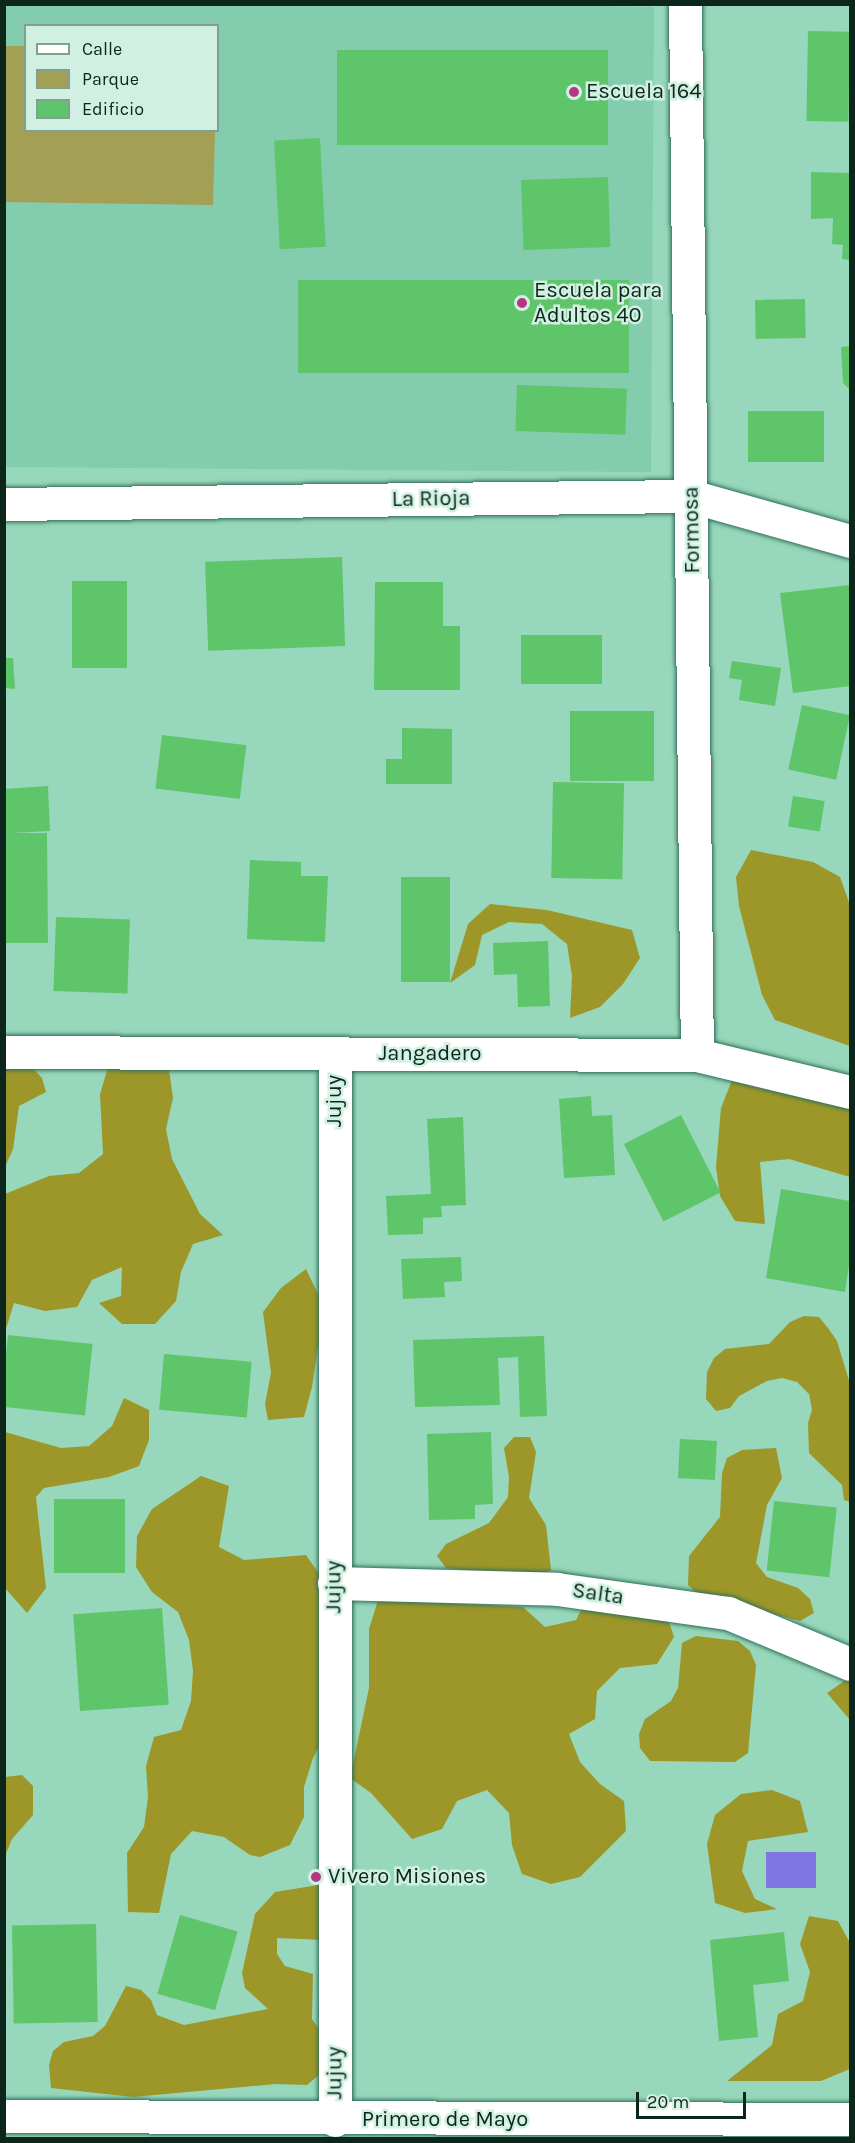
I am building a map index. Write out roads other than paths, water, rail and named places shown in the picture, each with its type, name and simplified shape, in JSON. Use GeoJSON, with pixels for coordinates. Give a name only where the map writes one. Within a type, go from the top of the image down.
{"type":"FeatureCollection","features":[{"type":"Feature","properties":{"kind":"street","name":"Formosa"},"geometry":{"type":"LineString","coordinates":[[686,4],[697,1055]]}},
{"type":"Feature","properties":{"kind":"street","name":"La Rioja"},"geometry":{"type":"LineString","coordinates":[[4,504],[691,496],[850,541]]}},
{"type":"Feature","properties":{"kind":"street","name":"Jangadero"},"geometry":{"type":"LineString","coordinates":[[4,1052],[697,1055],[850,1092]]}},
{"type":"Feature","properties":{"kind":"street","name":"Jujuy"},"geometry":{"type":"LineString","coordinates":[[335,1054],[335,2120]]}},
{"type":"Feature","properties":{"kind":"street","name":"Salta"},"geometry":{"type":"LineString","coordinates":[[334,1583],[557,1588],[728,1613],[850,1664]]}},
{"type":"Feature","properties":{"kind":"street","name":"Primero de Mayo"},"geometry":{"type":"LineString","coordinates":[[4,2116],[335,2120],[718,2129],[850,2119]]}},
{"type":"Feature","properties":{"kind":"place","name":"Escuela 164"},"geometry":{"type":"Point","coordinates":[574,92]}},
{"type":"Feature","properties":{"kind":"place","name":"Escuela para Adultos 40"},"geometry":{"type":"Point","coordinates":[522,303]}},
{"type":"Feature","properties":{"kind":"place","name":"Vivero Misiones"},"geometry":{"type":"Point","coordinates":[316,1877]}}]}
